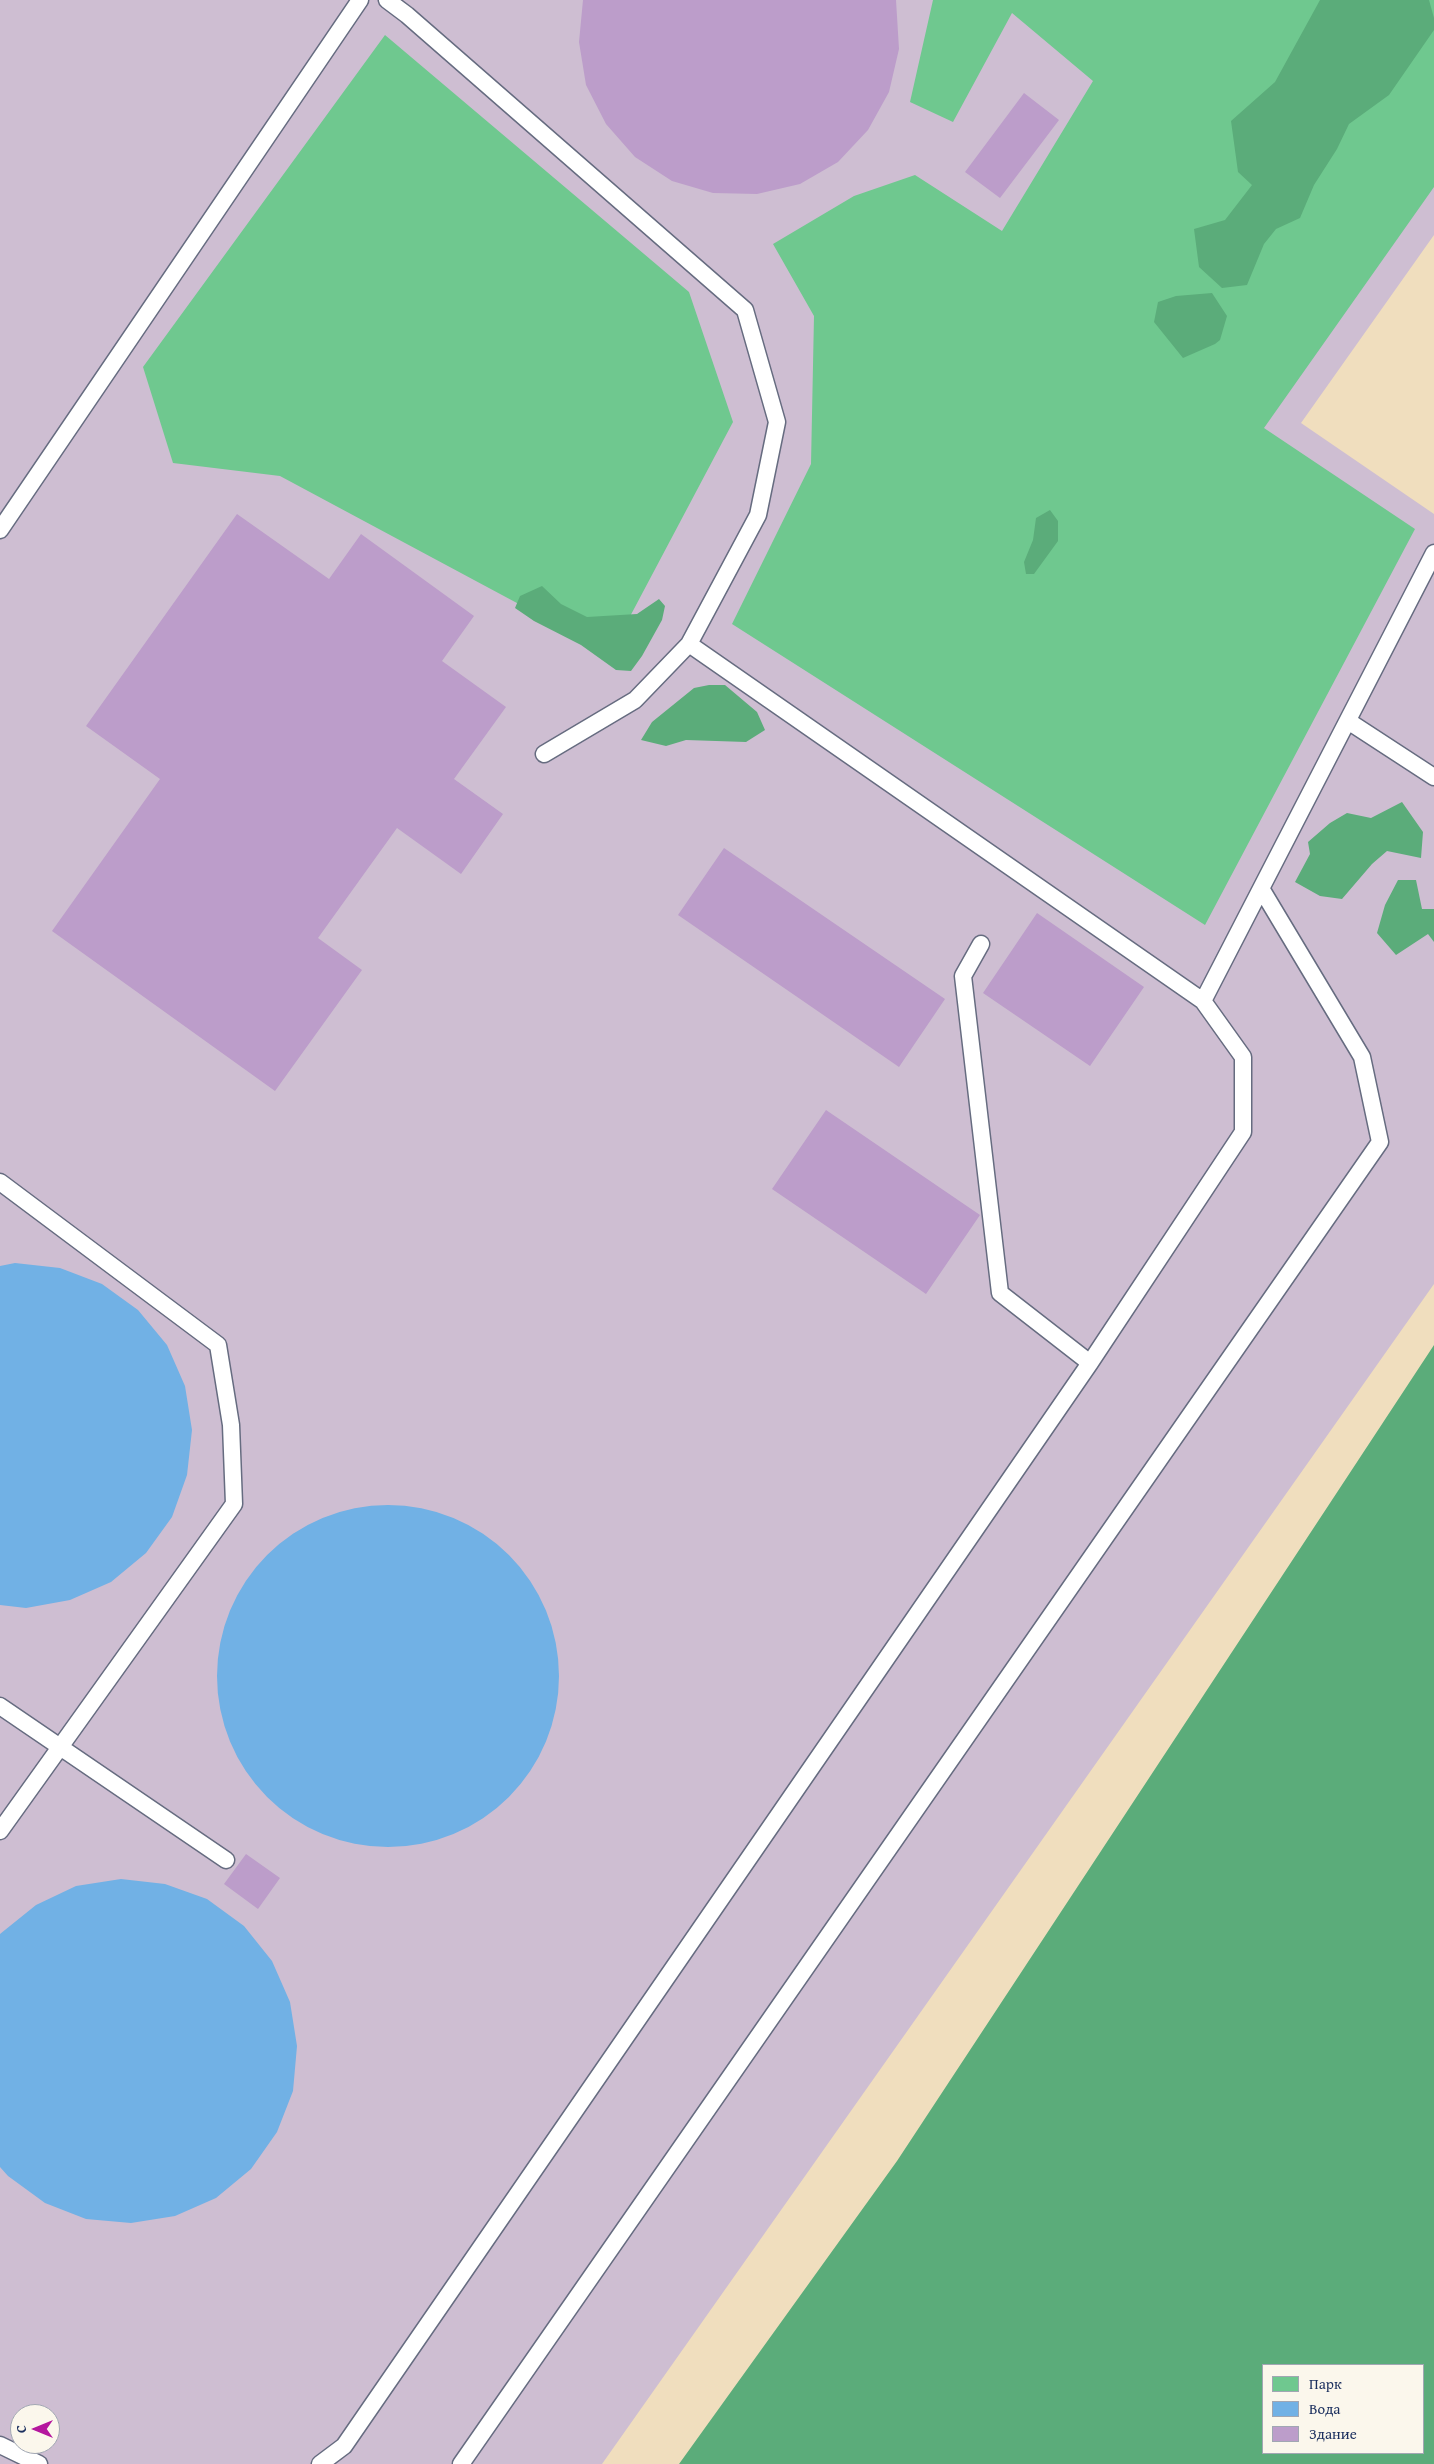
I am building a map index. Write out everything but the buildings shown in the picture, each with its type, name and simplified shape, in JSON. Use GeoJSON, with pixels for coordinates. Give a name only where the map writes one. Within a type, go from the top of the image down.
{"type":"FeatureCollection","features":[{"type":"Feature","properties":{"kind":"lane"},"geometry":{"type":"LineString","coordinates":[[0,530],[360,0]]}},
{"type":"Feature","properties":{"kind":"lane"},"geometry":{"type":"LineString","coordinates":[[388,0],[408,15],[745,310],[777,422],[758,515],[689,644],[635,700],[544,754]]}},
{"type":"Feature","properties":{"kind":"lane"},"geometry":{"type":"LineString","coordinates":[[1203,1001],[1262,890],[1434,553]]}},
{"type":"Feature","properties":{"kind":"lane"},"geometry":{"type":"LineString","coordinates":[[320,2464],[344,2446],[1090,1364],[1243,1132],[1243,1057],[1203,1001],[689,644]]}},
{"type":"Feature","properties":{"kind":"lane"},"geometry":{"type":"LineString","coordinates":[[1348,721],[1434,777]]}},
{"type":"Feature","properties":{"kind":"lane"},"geometry":{"type":"LineString","coordinates":[[461,2464],[1380,1142],[1362,1057],[1262,890]]}},
{"type":"Feature","properties":{"kind":"lane"},"geometry":{"type":"LineString","coordinates":[[981,944],[963,976],[1000,1293],[1090,1364]]}},
{"type":"Feature","properties":{"kind":"lane"},"geometry":{"type":"LineString","coordinates":[[0,1182],[218,1345],[232,1425],[234,1504],[0,1831]]}},
{"type":"Feature","properties":{"kind":"lane"},"geometry":{"type":"LineString","coordinates":[[0,1706],[226,1860]]}},
{"type":"Feature","properties":{"kind":"lane"},"geometry":{"type":"LineString","coordinates":[[0,2444],[39,2464]]}},
{"type":"Feature","properties":{"kind":"shaded area"},"geometry":{"type":"Polygon","coordinates":[[[0,0],[1434,0],[1434,235],[1301,423],[1434,514],[1434,1284],[602,2464],[0,2464],[0,0]]]}},
{"type":"Feature","properties":{"kind":"green space"},"geometry":{"type":"Polygon","coordinates":[[[933,0],[1434,0],[1434,187],[1264,428],[1415,529],[1205,925],[732,624],[811,464],[814,316],[773,244],[854,196],[915,175],[1002,231],[1093,81],[1012,13],[953,122],[910,102],[933,0]]]}},
{"type":"Feature","properties":{"kind":"green space"},"geometry":{"type":"Polygon","coordinates":[[[1320,0],[1429,0],[1434,18],[1434,30],[1389,95],[1349,124],[1337,149],[1314,185],[1300,218],[1276,229],[1264,244],[1247,285],[1222,288],[1199,267],[1194,229],[1225,220],[1252,185],[1238,172],[1231,121],[1275,82],[1320,0]]]}},
{"type":"Feature","properties":{"kind":"green space"},"geometry":{"type":"Polygon","coordinates":[[[385,35],[689,292],[733,422],[626,624],[571,632],[280,476],[173,463],[143,367],[385,35]]]}},
{"type":"Feature","properties":{"kind":"green space"},"geometry":{"type":"Polygon","coordinates":[[[1212,293],[1227,316],[1220,340],[1183,358],[1154,322],[1158,302],[1176,296],[1212,293]]]}},
{"type":"Feature","properties":{"kind":"green space"},"geometry":{"type":"Polygon","coordinates":[[[1050,510],[1058,521],[1058,541],[1034,574],[1026,574],[1024,562],[1033,540],[1036,518],[1050,510]]]}},
{"type":"Feature","properties":{"kind":"green space"},"geometry":{"type":"Polygon","coordinates":[[[542,586],[561,604],[587,617],[637,614],[659,599],[665,606],[662,620],[642,656],[631,671],[616,670],[581,645],[534,621],[515,608],[520,596],[542,586]]]}},
{"type":"Feature","properties":{"kind":"green space"},"geometry":{"type":"Polygon","coordinates":[[[709,685],[725,685],[757,712],[765,730],[746,742],[686,740],[666,746],[641,740],[652,722],[694,688],[709,685]]]}},
{"type":"Feature","properties":{"kind":"green space"},"geometry":{"type":"Polygon","coordinates":[[[1402,802],[1423,832],[1421,858],[1387,851],[1372,864],[1342,899],[1320,896],[1295,882],[1310,854],[1308,842],[1330,823],[1347,813],[1371,818],[1402,802]]]}},
{"type":"Feature","properties":{"kind":"green space"},"geometry":{"type":"Polygon","coordinates":[[[1398,880],[1416,880],[1422,909],[1434,909],[1434,942],[1428,934],[1396,955],[1377,933],[1385,905],[1398,880]]]}},
{"type":"Feature","properties":{"kind":"green space"},"geometry":{"type":"Polygon","coordinates":[[[1434,1345],[1434,2464],[679,2464],[897,2161],[1434,1345]]]}},
{"type":"Feature","properties":{"kind":"water"},"geometry":{"type":"Polygon","coordinates":[[[15,1263],[60,1268],[102,1284],[138,1310],[167,1345],[185,1386],[192,1430],[187,1475],[172,1517],[146,1553],[111,1582],[70,1600],[26,1608],[0,1605],[0,1266],[15,1263]]]}},
{"type":"Feature","properties":{"kind":"water"},"geometry":{"type":"Polygon","coordinates":[[[388,1505],[421,1508],[453,1518],[483,1534],[509,1555],[530,1581],[546,1611],[556,1643],[559,1676],[556,1709],[546,1741],[530,1771],[509,1797],[483,1818],[453,1834],[421,1844],[388,1847],[355,1844],[323,1834],[293,1818],[267,1797],[246,1771],[230,1741],[220,1709],[217,1676],[220,1643],[230,1611],[246,1581],[267,1555],[293,1534],[323,1518],[355,1508],[388,1505]]]}},
{"type":"Feature","properties":{"kind":"water"},"geometry":{"type":"Polygon","coordinates":[[[121,1879],[165,1884],[207,1899],[244,1926],[272,1961],[290,2002],[297,2046],[293,2091],[277,2132],[251,2169],[216,2198],[175,2216],[131,2223],[86,2219],[45,2203],[8,2176],[0,2167],[0,1934],[36,1905],[76,1886],[121,1879]]]}}]}
